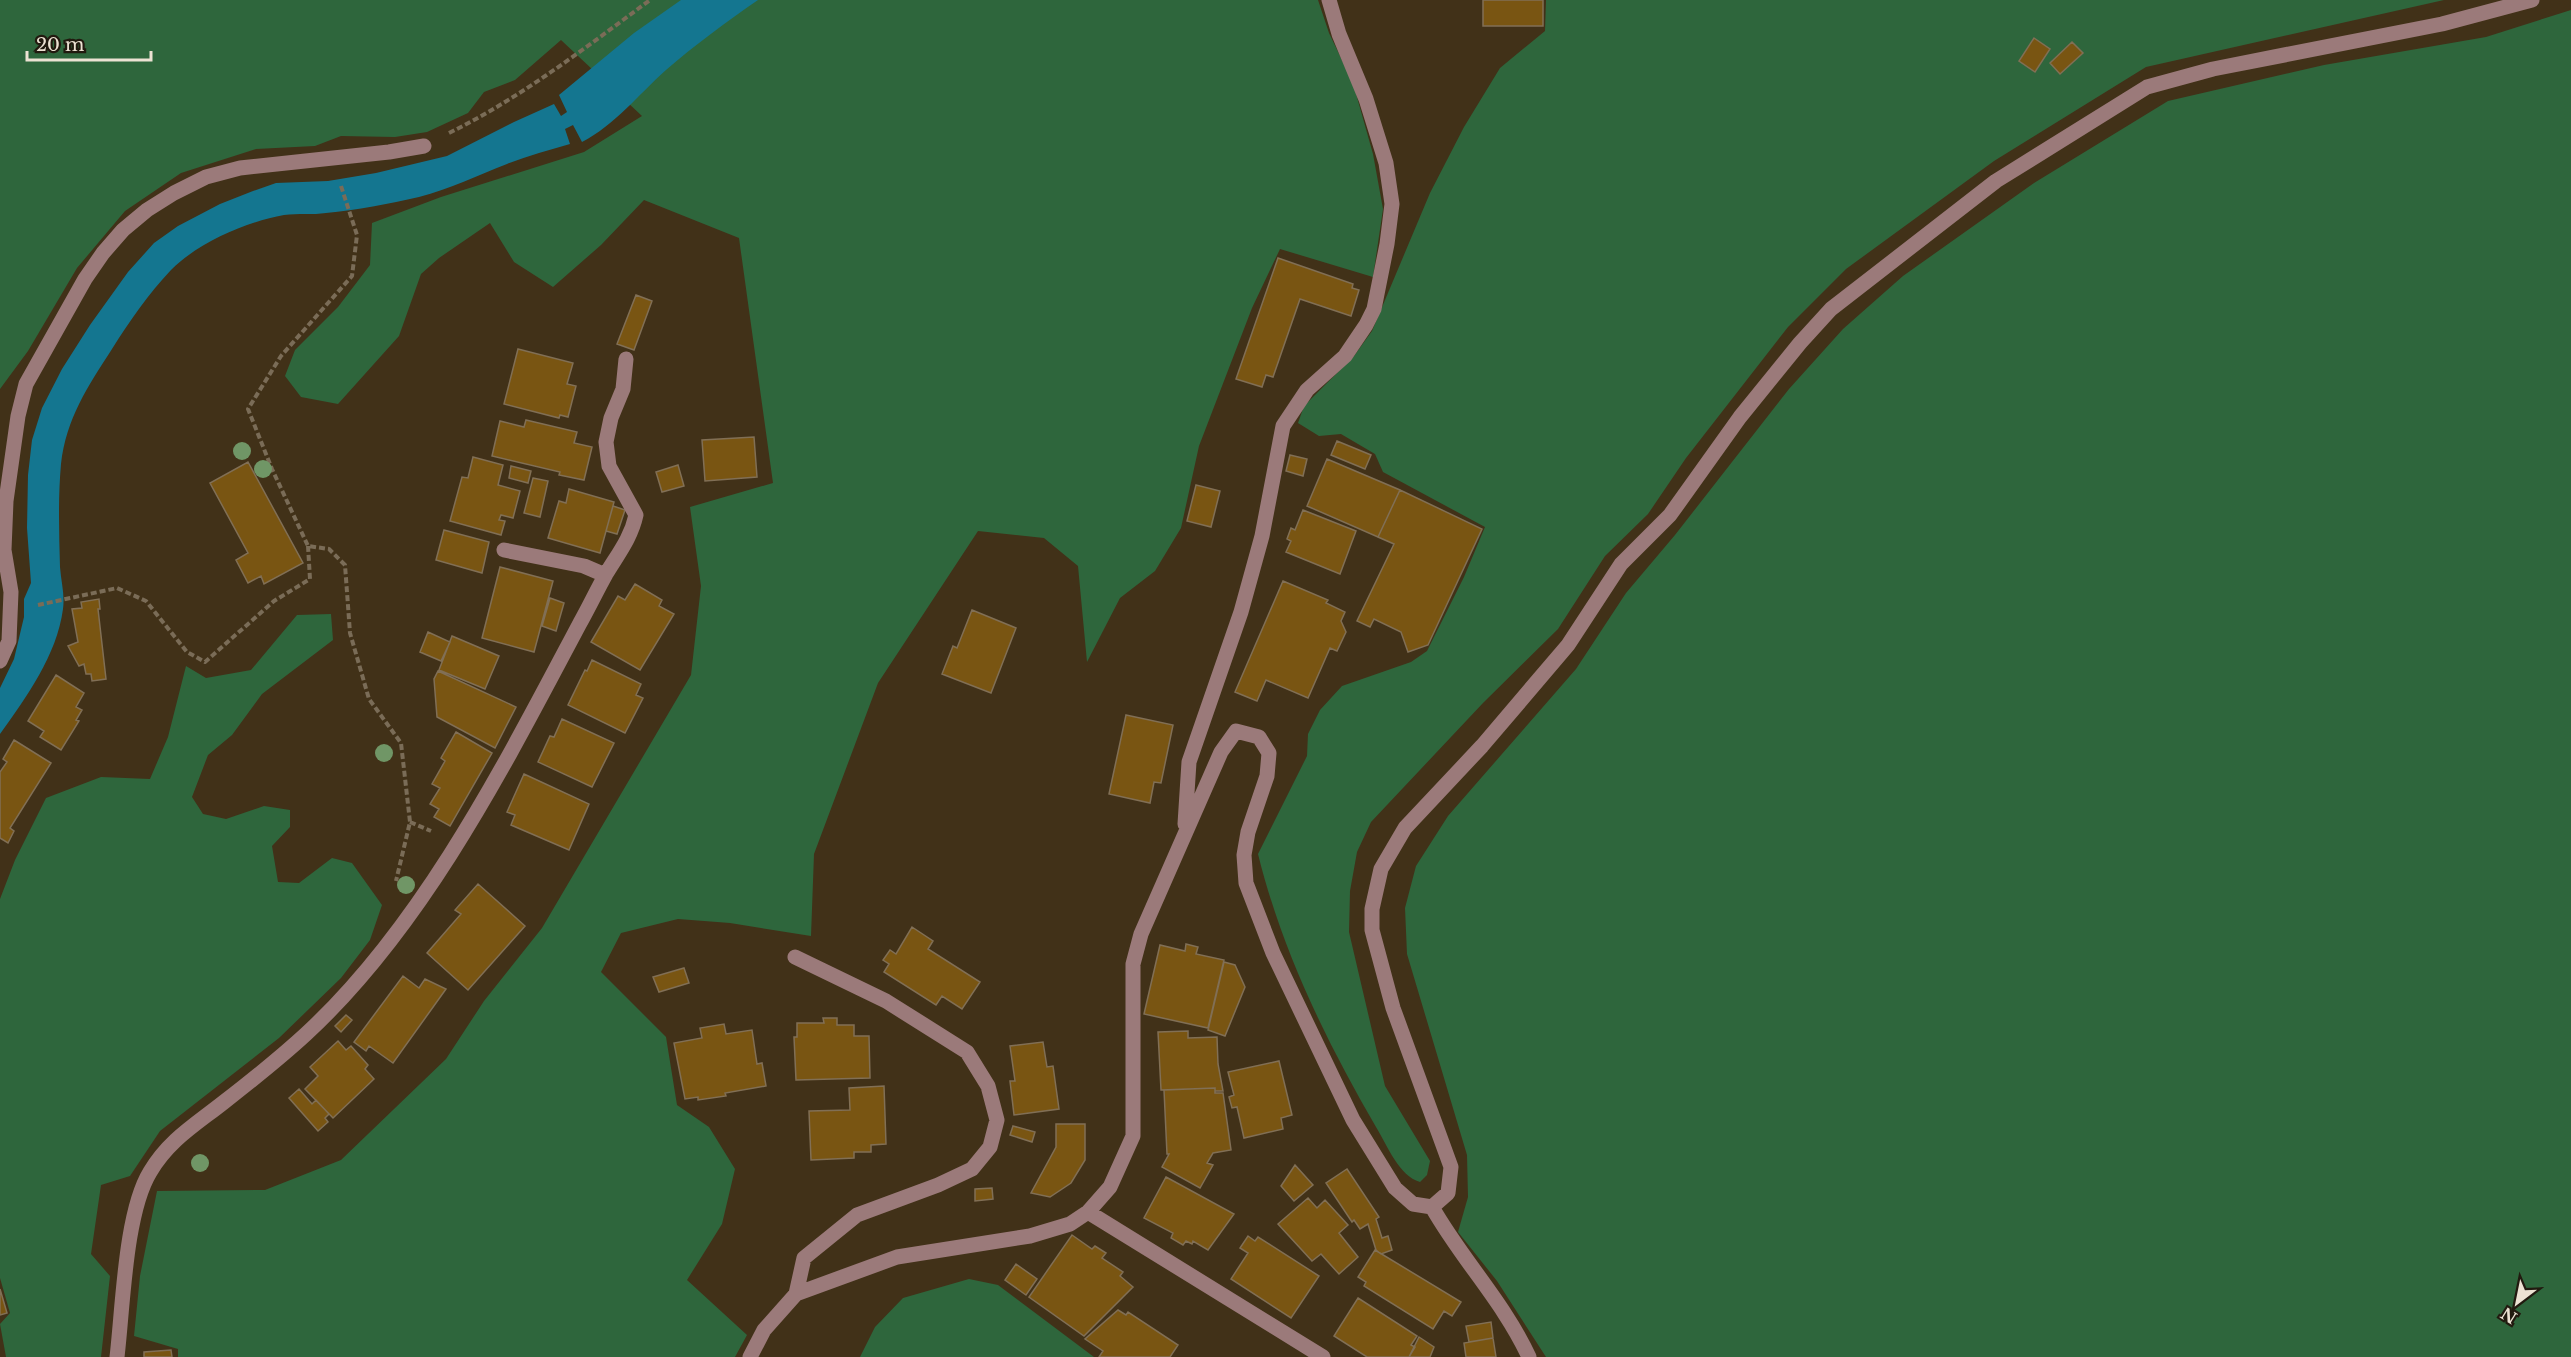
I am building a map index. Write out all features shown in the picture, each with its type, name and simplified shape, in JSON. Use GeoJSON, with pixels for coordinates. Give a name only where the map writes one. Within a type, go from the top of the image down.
{"type":"FeatureCollection","features":[{"type":"Feature","properties":{"kind":"street"},"geometry":{"type":"LineString","coordinates":[[1185,832],[1189,762],[1241,612],[1262,536],[1283,426],[1307,390],[1345,356],[1366,325],[1374,309],[1387,244],[1392,204],[1386,164],[1366,99],[1339,34],[1329,0]]}},
{"type":"Feature","properties":{"kind":"street"},"geometry":{"type":"LineString","coordinates":[[1432,1207],[1448,1193],[1450,1167],[1393,1008],[1372,930],[1372,909],[1381,869],[1405,828],[1482,746],[1568,645],[1621,564],[1670,514],[1740,417],[1800,343],[1832,309],[1996,180],[2147,87],[2213,69],[2442,24],[2532,0]]}},
{"type":"Feature","properties":{"kind":"street"},"geometry":{"type":"LineString","coordinates":[[0,661],[9,641],[11,592],[4,550],[11,459],[26,384],[85,279],[103,253],[123,230],[147,210],[206,177],[240,168],[389,153],[424,146]]}},
{"type":"Feature","properties":{"kind":"street"},"geometry":{"type":"LineString","coordinates":[[117,1357],[136,1206],[149,1173],[172,1141],[225,1102],[307,1033],[371,965],[431,883],[494,785],[605,575],[632,532],[636,515],[609,466],[606,442],[611,418],[623,389],[626,358]]}},
{"type":"Feature","properties":{"kind":"street"},"geometry":{"type":"LineString","coordinates":[[504,550],[584,566],[605,575]]}},
{"type":"Feature","properties":{"kind":"street"},"geometry":{"type":"LineString","coordinates":[[750,1357],[764,1330],[796,1294],[897,1257],[1030,1236],[1070,1224],[1088,1212],[1110,1187],[1133,1136],[1133,964],[1141,934],[1221,752],[1236,731],[1259,737],[1269,753],[1267,776],[1248,832],[1244,855],[1246,883],[1273,954],[1353,1120],[1395,1188],[1413,1204],[1432,1207]]}},
{"type":"Feature","properties":{"kind":"street"},"geometry":{"type":"LineString","coordinates":[[795,957],[886,1000],[967,1052],[988,1086],[997,1120],[990,1146],[972,1169],[938,1185],[858,1215],[804,1258],[796,1294]]}},
{"type":"Feature","properties":{"kind":"street"},"geometry":{"type":"LineString","coordinates":[[1432,1207],[1452,1241],[1487,1285],[1515,1326],[1529,1357]]}},
{"type":"Feature","properties":{"kind":"street"},"geometry":{"type":"LineString","coordinates":[[1088,1212],[1323,1357]]}},
{"type":"Feature","properties":{"kind":"path"},"geometry":{"type":"LineString","coordinates":[[424,146],[476,120],[554,72],[650,0]]}},
{"type":"Feature","properties":{"kind":"path"},"geometry":{"type":"LineString","coordinates":[[34,606],[117,588],[146,601],[188,652],[206,662],[274,601],[310,579],[308,546],[272,469],[248,409],[281,356],[352,276],[357,235],[338,179]]}},
{"type":"Feature","properties":{"kind":"path"},"geometry":{"type":"LineString","coordinates":[[308,546],[329,549],[345,566],[350,633],[369,699],[400,743],[410,822],[392,900],[398,928]]}},
{"type":"Feature","properties":{"kind":"green space"},"geometry":{"type":"Polygon","coordinates":[[[0,0],[1318,0],[1329,33],[1353,83],[1373,154],[1383,209],[1373,277],[1280,249],[1252,308],[1199,446],[1181,528],[1155,571],[1120,598],[1087,662],[1078,566],[1044,538],[978,531],[878,683],[814,854],[811,936],[730,923],[678,919],[621,933],[601,972],[666,1037],[677,1105],[709,1127],[735,1169],[722,1224],[687,1280],[747,1335],[735,1357],[178,1357],[178,1349],[134,1336],[140,1276],[157,1191],[265,1190],[341,1160],[446,1059],[484,1001],[542,928],[691,675],[701,586],[690,507],[773,483],[739,238],[644,200],[601,245],[553,287],[514,262],[490,223],[439,258],[421,274],[399,336],[338,404],[301,397],[285,376],[295,350],[338,307],[370,265],[372,223],[441,197],[584,152],[642,116],[561,40],[515,80],[484,92],[468,113],[427,132],[395,137],[341,136],[315,146],[256,149],[181,173],[125,211],[77,268],[28,351],[0,389],[0,0]]]}},
{"type":"Feature","properties":{"kind":"green space"},"geometry":{"type":"Polygon","coordinates":[[[1546,0],[2444,0],[2146,67],[1994,161],[1846,269],[1788,327],[1686,458],[1648,514],[1605,556],[1558,629],[1483,703],[1371,822],[1357,852],[1350,891],[1349,932],[1385,1086],[1430,1161],[1427,1175],[1420,1182],[1406,1173],[1394,1159],[1323,1028],[1293,960],[1258,854],[1307,756],[1308,734],[1320,710],[1342,686],[1411,662],[1427,651],[1464,577],[1485,527],[1383,472],[1375,454],[1341,434],[1319,436],[1298,423],[1304,406],[1354,356],[1372,331],[1430,193],[1464,127],[1500,68],[1545,31],[1546,0]]]}},
{"type":"Feature","properties":{"kind":"green space"},"geometry":{"type":"Polygon","coordinates":[[[2571,10],[2571,1357],[1546,1357],[1497,1281],[1458,1232],[1468,1197],[1467,1155],[1407,954],[1405,908],[1416,866],[1448,816],[1576,669],[1626,593],[1675,535],[1789,389],[1843,329],[1903,276],[2034,183],[2168,101],[2324,65],[2486,37],[2571,10]]]}},
{"type":"Feature","properties":{"kind":"green space"},"geometry":{"type":"Polygon","coordinates":[[[331,614],[333,640],[262,694],[232,735],[208,755],[192,797],[203,814],[226,819],[264,806],[290,810],[290,827],[272,846],[278,882],[299,883],[332,858],[352,863],[382,905],[370,940],[341,978],[279,1038],[160,1131],[130,1176],[101,1185],[91,1254],[110,1276],[101,1357],[6,1357],[0,1324],[10,1313],[0,1278],[0,899],[15,860],[46,798],[101,777],[150,779],[168,737],[186,666],[206,678],[251,670],[297,615],[331,614]]]}},
{"type":"Feature","properties":{"kind":"green space"},"geometry":{"type":"Polygon","coordinates":[[[969,1279],[998,1285],[1094,1357],[860,1357],[875,1327],[903,1298],[969,1279]]]}},
{"type":"Feature","properties":{"kind":"water"},"geometry":{"type":"Polygon","coordinates":[[[681,0],[758,0],[688,52],[616,118],[582,142],[573,125],[565,129],[570,144],[515,161],[430,194],[321,214],[295,214],[269,218],[239,228],[209,242],[171,270],[125,328],[87,390],[73,418],[64,448],[60,477],[60,567],[64,598],[60,626],[39,675],[0,734],[0,688],[14,659],[24,617],[24,599],[31,583],[27,528],[28,475],[32,440],[42,408],[62,369],[90,325],[128,272],[154,243],[178,226],[220,204],[276,183],[328,181],[376,173],[447,156],[554,104],[561,116],[567,112],[559,95],[634,33],[681,0]]]}},
{"type":"Feature","properties":{"kind":"building"},"geometry":{"type":"Polygon","coordinates":[[[1483,0],[1543,0],[1543,26],[1483,26],[1483,0]]]}},
{"type":"Feature","properties":{"kind":"building"},"geometry":{"type":"Polygon","coordinates":[[[2034,38],[2050,49],[2035,72],[2019,61],[2034,38]]]}},
{"type":"Feature","properties":{"kind":"building"},"geometry":{"type":"Polygon","coordinates":[[[2072,42],[2083,53],[2060,74],[2050,63],[2072,42]]]}},
{"type":"Feature","properties":{"kind":"building"},"geometry":{"type":"Polygon","coordinates":[[[1278,258],[1353,284],[1352,288],[1359,290],[1351,316],[1300,299],[1273,377],[1266,375],[1262,387],[1236,379],[1278,258]]]}},
{"type":"Feature","properties":{"kind":"building"},"geometry":{"type":"Polygon","coordinates":[[[636,295],[652,301],[634,350],[617,344],[636,295]]]}},
{"type":"Feature","properties":{"kind":"building"},"geometry":{"type":"Polygon","coordinates":[[[518,349],[573,363],[567,384],[576,386],[568,417],[560,415],[559,418],[504,404],[518,349]]]}},
{"type":"Feature","properties":{"kind":"building"},"geometry":{"type":"Polygon","coordinates":[[[526,420],[577,432],[574,443],[592,447],[584,480],[492,456],[500,421],[524,427],[526,420]]]}},
{"type":"Feature","properties":{"kind":"building"},"geometry":{"type":"Polygon","coordinates":[[[754,437],[757,477],[705,481],[702,440],[754,437]]]}},
{"type":"Feature","properties":{"kind":"building"},"geometry":{"type":"Polygon","coordinates":[[[1337,441],[1371,455],[1365,469],[1331,455],[1337,441]]]}},
{"type":"Feature","properties":{"kind":"building"},"geometry":{"type":"Polygon","coordinates":[[[1290,455],[1307,459],[1303,476],[1286,471],[1290,455]]]}},
{"type":"Feature","properties":{"kind":"building"},"geometry":{"type":"Polygon","coordinates":[[[473,457],[503,465],[498,485],[520,491],[513,518],[501,515],[499,520],[505,521],[501,535],[450,521],[462,477],[468,478],[473,457]]]}},
{"type":"Feature","properties":{"kind":"building"},"geometry":{"type":"Polygon","coordinates":[[[1327,459],[1400,490],[1378,537],[1307,506],[1327,459]]]}},
{"type":"Feature","properties":{"kind":"building"},"geometry":{"type":"Polygon","coordinates":[[[248,462],[303,563],[264,584],[261,576],[248,583],[236,560],[248,553],[210,483],[248,462]]]}},
{"type":"Feature","properties":{"kind":"building"},"geometry":{"type":"Polygon","coordinates":[[[678,465],[684,486],[662,492],[656,472],[678,465]]]}},
{"type":"Feature","properties":{"kind":"building"},"geometry":{"type":"Polygon","coordinates":[[[511,466],[531,471],[528,483],[509,478],[511,466]]]}},
{"type":"Feature","properties":{"kind":"building"},"geometry":{"type":"Polygon","coordinates":[[[533,478],[548,481],[540,517],[524,513],[533,478]]]}},
{"type":"Feature","properties":{"kind":"building"},"geometry":{"type":"Polygon","coordinates":[[[1196,485],[1220,491],[1211,527],[1187,521],[1196,485]]]}},
{"type":"Feature","properties":{"kind":"building"},"geometry":{"type":"Polygon","coordinates":[[[569,489],[614,502],[600,553],[548,538],[559,501],[566,503],[569,489]]]}},
{"type":"Feature","properties":{"kind":"building"},"geometry":{"type":"Polygon","coordinates":[[[1400,490],[1482,529],[1428,645],[1408,652],[1401,632],[1374,619],[1370,627],[1357,621],[1394,544],[1378,537],[1400,490]]]}},
{"type":"Feature","properties":{"kind":"building"},"geometry":{"type":"Polygon","coordinates":[[[613,506],[625,510],[617,534],[606,531],[613,506]]]}},
{"type":"Feature","properties":{"kind":"building"},"geometry":{"type":"Polygon","coordinates":[[[1303,510],[1356,531],[1340,574],[1286,552],[1291,541],[1287,539],[1291,528],[1295,530],[1303,510]]]}},
{"type":"Feature","properties":{"kind":"building"},"geometry":{"type":"Polygon","coordinates":[[[444,530],[489,542],[482,573],[436,560],[444,530]]]}},
{"type":"Feature","properties":{"kind":"building"},"geometry":{"type":"Polygon","coordinates":[[[500,567],[553,581],[534,652],[482,638],[500,567]]]}},
{"type":"Feature","properties":{"kind":"building"},"geometry":{"type":"Polygon","coordinates":[[[1283,581],[1328,600],[1326,603],[1345,612],[1341,621],[1346,632],[1337,651],[1330,648],[1308,698],[1266,680],[1257,701],[1235,692],[1283,581]]]}},
{"type":"Feature","properties":{"kind":"building"},"geometry":{"type":"Polygon","coordinates":[[[635,584],[662,600],[659,606],[674,614],[640,670],[591,642],[618,596],[625,600],[635,584]]]}},
{"type":"Feature","properties":{"kind":"building"},"geometry":{"type":"Polygon","coordinates":[[[550,598],[564,603],[556,631],[542,626],[550,598]]]}},
{"type":"Feature","properties":{"kind":"building"},"geometry":{"type":"Polygon","coordinates":[[[99,599],[100,609],[98,609],[106,679],[92,681],[91,674],[86,674],[84,664],[79,666],[68,646],[78,642],[72,609],[82,608],[81,602],[99,599]]]}},
{"type":"Feature","properties":{"kind":"building"},"geometry":{"type":"Polygon","coordinates":[[[972,610],[1016,628],[991,693],[942,674],[953,646],[957,648],[972,610]]]}},
{"type":"Feature","properties":{"kind":"building"},"geometry":{"type":"Polygon","coordinates":[[[428,632],[450,642],[441,661],[420,652],[428,632]]]}},
{"type":"Feature","properties":{"kind":"building"},"geometry":{"type":"Polygon","coordinates":[[[452,636],[499,656],[485,689],[439,670],[452,636]]]}},
{"type":"Feature","properties":{"kind":"building"},"geometry":{"type":"Polygon","coordinates":[[[592,660],[641,684],[636,695],[643,698],[625,733],[568,705],[592,660]]]}},
{"type":"Feature","properties":{"kind":"building"},"geometry":{"type":"Polygon","coordinates":[[[438,671],[516,707],[495,748],[437,717],[434,679],[438,671]]]}},
{"type":"Feature","properties":{"kind":"building"},"geometry":{"type":"Polygon","coordinates":[[[56,675],[84,693],[76,707],[82,710],[76,720],[79,721],[61,750],[40,737],[44,731],[28,721],[56,675]]]}},
{"type":"Feature","properties":{"kind":"building"},"geometry":{"type":"Polygon","coordinates":[[[1126,715],[1173,725],[1161,783],[1154,782],[1150,803],[1109,794],[1126,715]]]}},
{"type":"Feature","properties":{"kind":"building"},"geometry":{"type":"Polygon","coordinates":[[[562,719],[614,743],[592,787],[538,762],[550,736],[554,737],[562,719]]]}},
{"type":"Feature","properties":{"kind":"building"},"geometry":{"type":"Polygon","coordinates":[[[456,732],[492,753],[450,826],[434,817],[439,809],[430,804],[440,788],[432,784],[445,761],[441,758],[456,732]]]}},
{"type":"Feature","properties":{"kind":"building"},"geometry":{"type":"Polygon","coordinates":[[[14,740],[51,763],[10,828],[14,831],[8,843],[0,838],[0,772],[7,762],[3,759],[14,740]]]}},
{"type":"Feature","properties":{"kind":"building"},"geometry":{"type":"Polygon","coordinates":[[[524,774],[589,804],[569,850],[511,825],[515,815],[507,812],[524,774]]]}},
{"type":"Feature","properties":{"kind":"building"},"geometry":{"type":"Polygon","coordinates":[[[478,884],[525,926],[468,990],[427,953],[461,914],[455,910],[478,884]]]}},
{"type":"Feature","properties":{"kind":"building"},"geometry":{"type":"Polygon","coordinates":[[[912,927],[933,941],[928,949],[980,982],[962,1009],[942,996],[936,1005],[884,972],[889,964],[883,960],[890,950],[896,954],[912,927]]]}},
{"type":"Feature","properties":{"kind":"building"},"geometry":{"type":"Polygon","coordinates":[[[1186,944],[1198,947],[1196,954],[1224,960],[1208,1028],[1144,1014],[1160,945],[1185,951],[1186,944]]]}},
{"type":"Feature","properties":{"kind":"building"},"geometry":{"type":"Polygon","coordinates":[[[1224,962],[1235,965],[1245,987],[1225,1036],[1208,1030],[1224,962]]]}},
{"type":"Feature","properties":{"kind":"building"},"geometry":{"type":"Polygon","coordinates":[[[684,968],[689,983],[659,992],[653,977],[684,968]]]}},
{"type":"Feature","properties":{"kind":"building"},"geometry":{"type":"Polygon","coordinates":[[[403,976],[419,988],[425,979],[446,989],[393,1063],[369,1046],[366,1051],[354,1042],[403,976]]]}},
{"type":"Feature","properties":{"kind":"building"},"geometry":{"type":"Polygon","coordinates":[[[346,1015],[352,1020],[341,1032],[335,1026],[346,1015]]]}},
{"type":"Feature","properties":{"kind":"building"},"geometry":{"type":"Polygon","coordinates":[[[823,1018],[837,1018],[837,1025],[854,1025],[854,1036],[869,1036],[870,1078],[796,1080],[794,1037],[797,1037],[797,1023],[824,1023],[823,1018]]]}},
{"type":"Feature","properties":{"kind":"building"},"geometry":{"type":"Polygon","coordinates":[[[724,1024],[726,1034],[752,1030],[757,1064],[762,1063],[766,1086],[725,1093],[726,1096],[698,1100],[698,1097],[685,1099],[674,1043],[702,1038],[700,1028],[724,1024]]]}},
{"type":"Feature","properties":{"kind":"building"},"geometry":{"type":"Polygon","coordinates":[[[1188,1031],[1188,1038],[1217,1037],[1218,1064],[1223,1091],[1215,1091],[1215,1088],[1161,1090],[1158,1032],[1188,1031]]]}},
{"type":"Feature","properties":{"kind":"building"},"geometry":{"type":"Polygon","coordinates":[[[338,1041],[346,1050],[351,1046],[368,1065],[365,1069],[374,1079],[333,1118],[305,1089],[318,1076],[310,1067],[338,1041]]]}},
{"type":"Feature","properties":{"kind":"building"},"geometry":{"type":"Polygon","coordinates":[[[1043,1042],[1047,1067],[1053,1066],[1059,1109],[1014,1115],[1010,1081],[1015,1081],[1010,1046],[1043,1042]]]}},
{"type":"Feature","properties":{"kind":"building"},"geometry":{"type":"Polygon","coordinates":[[[1279,1061],[1292,1115],[1281,1118],[1283,1129],[1244,1138],[1237,1107],[1232,1108],[1229,1097],[1234,1095],[1228,1072],[1279,1061]]]}},
{"type":"Feature","properties":{"kind":"building"},"geometry":{"type":"Polygon","coordinates":[[[884,1086],[886,1144],[871,1145],[871,1152],[854,1152],[854,1158],[811,1160],[809,1111],[850,1110],[849,1088],[884,1086]]]}},
{"type":"Feature","properties":{"kind":"building"},"geometry":{"type":"Polygon","coordinates":[[[1215,1088],[1215,1093],[1223,1093],[1231,1150],[1213,1153],[1207,1163],[1213,1165],[1200,1188],[1162,1167],[1169,1154],[1167,1154],[1164,1090],[1215,1088]]]}},
{"type":"Feature","properties":{"kind":"building"},"geometry":{"type":"Polygon","coordinates":[[[299,1089],[312,1104],[316,1100],[329,1114],[325,1118],[328,1122],[318,1131],[289,1098],[299,1089]]]}},
{"type":"Feature","properties":{"kind":"building"},"geometry":{"type":"Polygon","coordinates":[[[1056,1124],[1085,1124],[1085,1160],[1071,1183],[1050,1197],[1031,1193],[1056,1147],[1056,1124]]]}},
{"type":"Feature","properties":{"kind":"building"},"geometry":{"type":"Polygon","coordinates":[[[1013,1126],[1035,1132],[1032,1142],[1010,1135],[1013,1126]]]}},
{"type":"Feature","properties":{"kind":"building"},"geometry":{"type":"Polygon","coordinates":[[[1295,1165],[1313,1185],[1294,1201],[1281,1186],[1295,1165]]]}},
{"type":"Feature","properties":{"kind":"building"},"geometry":{"type":"Polygon","coordinates":[[[1347,1169],[1379,1217],[1376,1219],[1382,1238],[1388,1236],[1392,1250],[1381,1254],[1376,1250],[1368,1224],[1360,1229],[1354,1220],[1352,1222],[1326,1183],[1347,1169]]]}},
{"type":"Feature","properties":{"kind":"building"},"geometry":{"type":"Polygon","coordinates":[[[1166,1177],[1234,1214],[1208,1250],[1193,1241],[1192,1244],[1186,1241],[1183,1245],[1171,1238],[1173,1233],[1144,1218],[1166,1177]]]}},
{"type":"Feature","properties":{"kind":"building"},"geometry":{"type":"Polygon","coordinates":[[[992,1188],[993,1199],[975,1201],[975,1189],[992,1188]]]}},
{"type":"Feature","properties":{"kind":"building"},"geometry":{"type":"Polygon","coordinates":[[[1308,1198],[1317,1208],[1325,1200],[1348,1225],[1339,1233],[1358,1257],[1339,1274],[1321,1254],[1312,1261],[1278,1224],[1308,1198]]]}},
{"type":"Feature","properties":{"kind":"building"},"geometry":{"type":"Polygon","coordinates":[[[1072,1235],[1092,1249],[1095,1246],[1106,1253],[1102,1258],[1123,1272],[1120,1276],[1133,1287],[1084,1336],[1029,1297],[1072,1235]]]}},
{"type":"Feature","properties":{"kind":"building"},"geometry":{"type":"Polygon","coordinates":[[[1248,1236],[1255,1241],[1258,1237],[1319,1276],[1291,1318],[1231,1279],[1248,1253],[1240,1248],[1248,1236]]]}},
{"type":"Feature","properties":{"kind":"building"},"geometry":{"type":"Polygon","coordinates":[[[1375,1250],[1461,1302],[1452,1316],[1444,1311],[1433,1329],[1364,1286],[1366,1282],[1358,1277],[1375,1250]]]}},
{"type":"Feature","properties":{"kind":"building"},"geometry":{"type":"Polygon","coordinates":[[[1016,1264],[1037,1279],[1026,1295],[1005,1280],[1016,1264]]]}},
{"type":"Feature","properties":{"kind":"building"},"geometry":{"type":"Polygon","coordinates":[[[0,1289],[7,1313],[0,1315],[0,1289]]]}},
{"type":"Feature","properties":{"kind":"building"},"geometry":{"type":"Polygon","coordinates":[[[1358,1298],[1417,1336],[1411,1345],[1415,1347],[1409,1357],[1367,1357],[1334,1336],[1358,1298]]]}},
{"type":"Feature","properties":{"kind":"building"},"geometry":{"type":"Polygon","coordinates":[[[1118,1310],[1126,1315],[1128,1312],[1178,1345],[1170,1357],[1099,1357],[1103,1351],[1085,1339],[1118,1310]]]}},
{"type":"Feature","properties":{"kind":"building"},"geometry":{"type":"Polygon","coordinates":[[[1491,1322],[1493,1338],[1469,1342],[1466,1326],[1491,1322]]]}},
{"type":"Feature","properties":{"kind":"building"},"geometry":{"type":"Polygon","coordinates":[[[1419,1337],[1434,1347],[1430,1357],[1409,1357],[1419,1337]]]}},
{"type":"Feature","properties":{"kind":"building"},"geometry":{"type":"Polygon","coordinates":[[[1493,1338],[1496,1357],[1466,1357],[1464,1343],[1493,1338]]]}},
{"type":"Feature","properties":{"kind":"building"},"geometry":{"type":"Polygon","coordinates":[[[171,1350],[172,1357],[144,1357],[144,1352],[171,1350]]]}}]}
